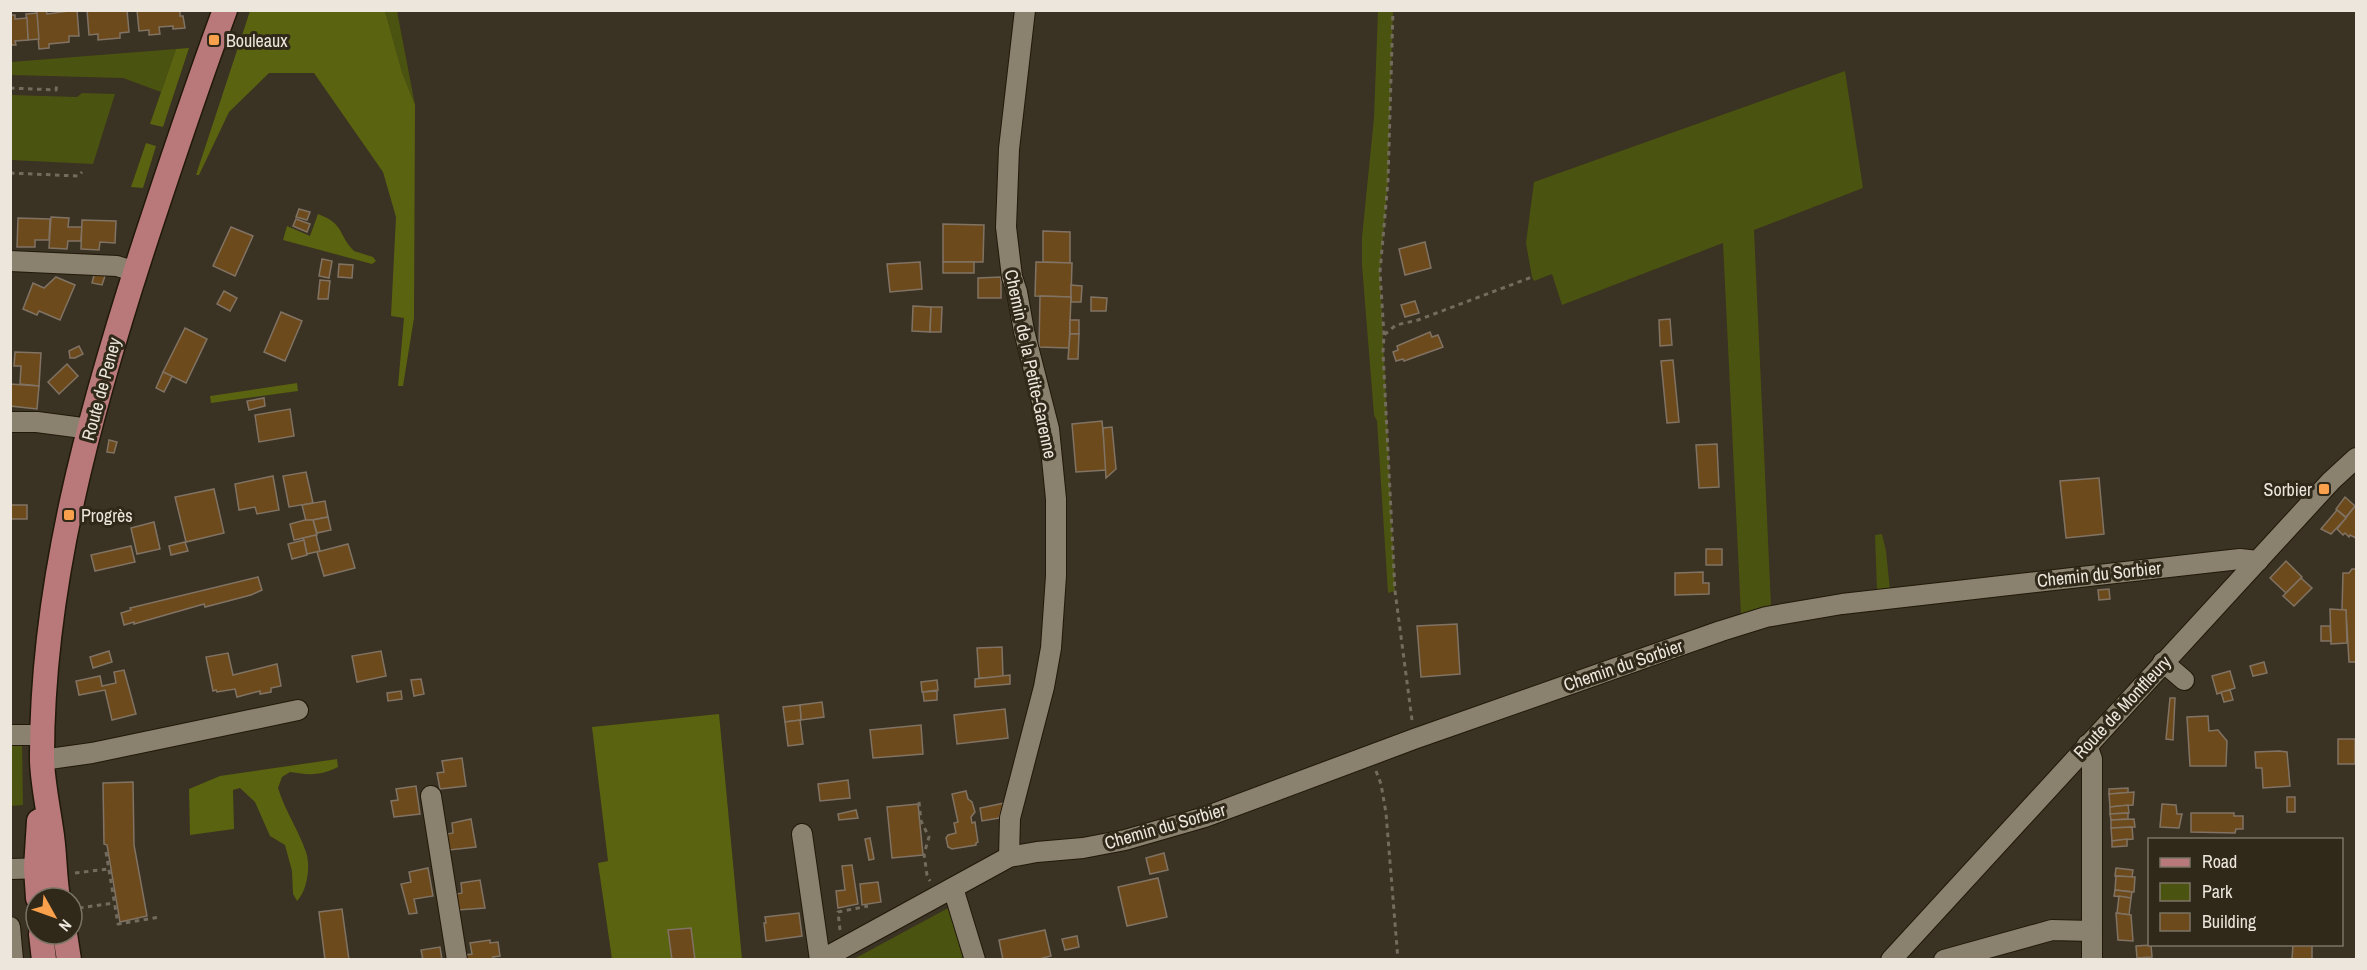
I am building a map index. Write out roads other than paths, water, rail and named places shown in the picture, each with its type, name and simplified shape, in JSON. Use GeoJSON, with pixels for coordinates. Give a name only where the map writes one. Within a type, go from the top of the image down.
{"type":"FeatureCollection","features":[{"type":"Feature","properties":{"kind":"main road","name":"Route de Peney"},"geometry":{"type":"LineString","coordinates":[[62,886],[55,870],[43,771],[43,735],[47,666],[69,515],[90,429],[136,272],[198,81],[225,10]]}},
{"type":"Feature","properties":{"kind":"main road","name":"Route de Peney"},"geometry":{"type":"LineString","coordinates":[[45,886],[55,870]]}},
{"type":"Feature","properties":{"kind":"street","name":"Chemin de la Petite-Garenne"},"geometry":{"type":"LineString","coordinates":[[1009,857],[1010,818],[1048,668],[1056,576],[1056,499],[1049,429],[1012,277],[1006,227],[1009,149],[1025,10]]}},
{"type":"Feature","properties":{"kind":"street"},"geometry":{"type":"LineString","coordinates":[[10,261],[117,266],[136,272]]}},
{"type":"Feature","properties":{"kind":"street"},"geometry":{"type":"LineString","coordinates":[[10,422],[37,422],[90,429]]}},
{"type":"Feature","properties":{"kind":"street","name":"Route de Montfleury"},"geometry":{"type":"LineString","coordinates":[[1891,960],[2338,473],[2356,458]]}},
{"type":"Feature","properties":{"kind":"street","name":"Chemin du Sorbier"},"geometry":{"type":"LineString","coordinates":[[821,960],[1009,857],[1083,848],[1168,829],[1414,739],[1721,631],[1789,612],[2103,573],[2234,560],[2258,561]]}},
{"type":"Feature","properties":{"kind":"street"},"geometry":{"type":"LineString","coordinates":[[2163,663],[2184,680]]}},
{"type":"Feature","properties":{"kind":"street"},"geometry":{"type":"LineString","coordinates":[[43,771],[92,753],[298,710]]}},
{"type":"Feature","properties":{"kind":"street"},"geometry":{"type":"LineString","coordinates":[[10,735],[43,735]]}},
{"type":"Feature","properties":{"kind":"street"},"geometry":{"type":"LineString","coordinates":[[2088,745],[2092,759],[2092,960]]}},
{"type":"Feature","properties":{"kind":"street"},"geometry":{"type":"LineString","coordinates":[[431,796],[457,960]]}},
{"type":"Feature","properties":{"kind":"street"},"geometry":{"type":"LineString","coordinates":[[802,834],[821,960]]}},
{"type":"Feature","properties":{"kind":"street"},"geometry":{"type":"LineString","coordinates":[[10,869],[55,870]]}},
{"type":"Feature","properties":{"kind":"street"},"geometry":{"type":"LineString","coordinates":[[946,892],[959,904],[975,960]]}},
{"type":"Feature","properties":{"kind":"street"},"geometry":{"type":"LineString","coordinates":[[10,927],[13,960]]}},
{"type":"Feature","properties":{"kind":"street"},"geometry":{"type":"LineString","coordinates":[[1944,960],[2052,930],[2092,931]]}},
{"type":"Feature","properties":{"kind":"place","name":"Bouleaux"},"geometry":{"type":"Point","coordinates":[214,40]}},
{"type":"Feature","properties":{"kind":"place","name":"Sorbier"},"geometry":{"type":"Point","coordinates":[2324,489]}},
{"type":"Feature","properties":{"kind":"place","name":"Progrès"},"geometry":{"type":"Point","coordinates":[69,515]}}]}
